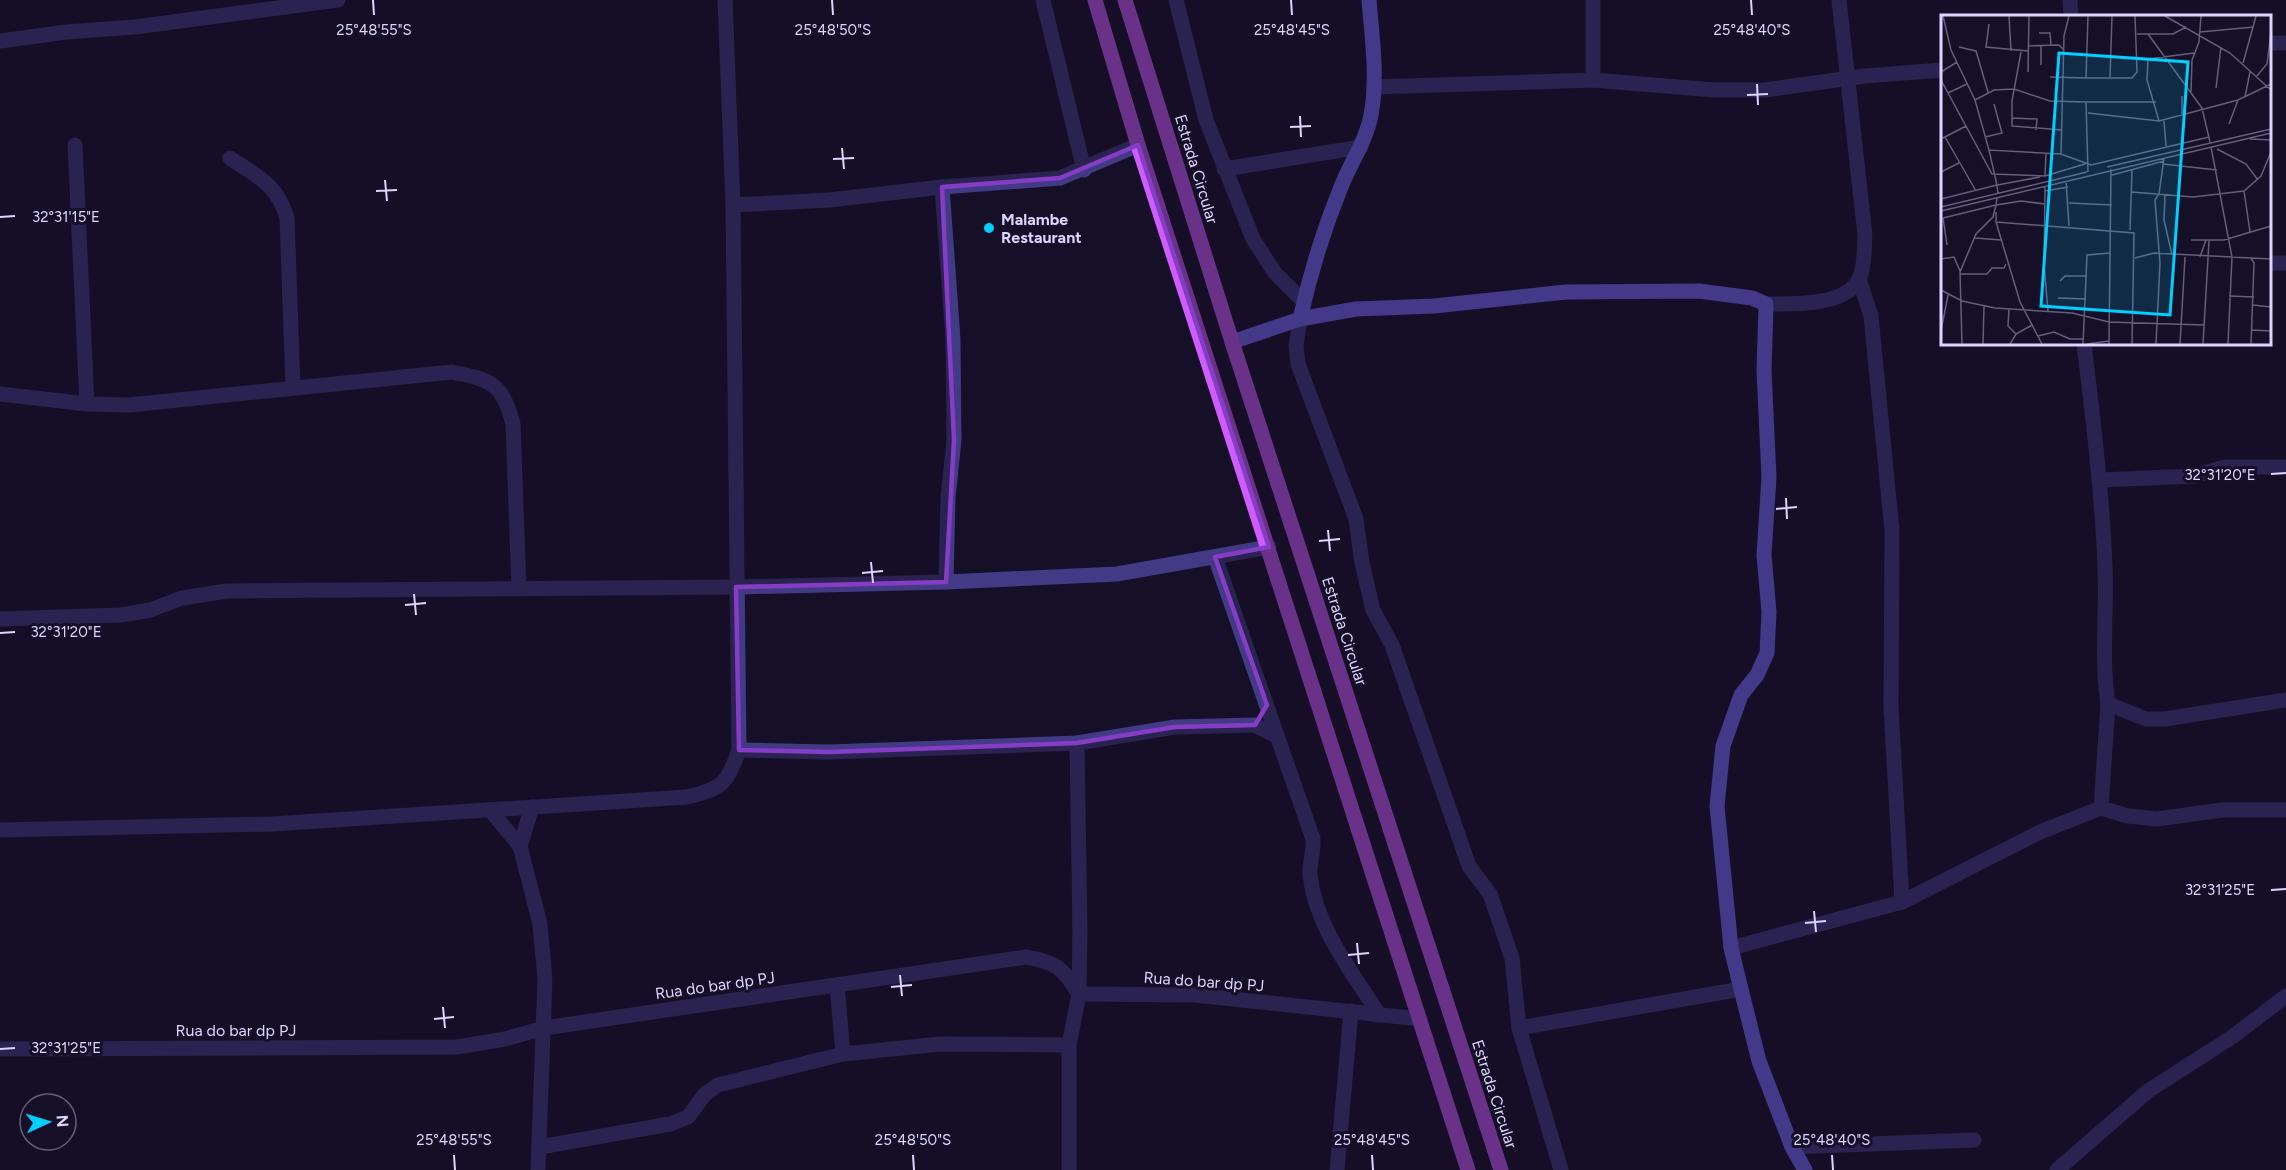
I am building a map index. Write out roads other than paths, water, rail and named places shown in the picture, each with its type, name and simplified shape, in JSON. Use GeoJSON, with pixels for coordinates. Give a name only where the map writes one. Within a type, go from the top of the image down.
{"type":"FeatureCollection","features":[{"type":"Feature","properties":{"kind":"main road"},"geometry":{"type":"LineString","coordinates":[[1095,0],[1138,145],[1468,1170]]}},
{"type":"Feature","properties":{"kind":"main road","name":"Estrada Circular"},"geometry":{"type":"LineString","coordinates":[[1125,0],[1232,342],[1501,1170]]}},
{"type":"Feature","properties":{"kind":"street"},"geometry":{"type":"LineString","coordinates":[[0,41],[66,32],[135,27],[338,0]]}},
{"type":"Feature","properties":{"kind":"street"},"geometry":{"type":"LineString","coordinates":[[0,830],[272,824],[687,797],[716,790],[731,771],[739,750],[733,205],[725,0]]}},
{"type":"Feature","properties":{"kind":"street"},"geometry":{"type":"LineString","coordinates":[[1043,0],[1084,170]]}},
{"type":"Feature","properties":{"kind":"street"},"geometry":{"type":"LineString","coordinates":[[1176,0],[1206,120],[1253,239],[1275,273],[1304,302]]}},
{"type":"Feature","properties":{"kind":"street"},"geometry":{"type":"LineString","coordinates":[[1369,0],[1374,87],[1371,116],[1361,147],[1344,178],[1326,225],[1300,318],[1296,346],[1298,364],[1356,519],[1362,563],[1373,610],[1392,645],[1469,866],[1490,894],[1512,958],[1519,1028],[1561,1170]]}},
{"type":"Feature","properties":{"kind":"street"},"geometry":{"type":"LineString","coordinates":[[1593,0],[1593,80]]}},
{"type":"Feature","properties":{"kind":"street"},"geometry":{"type":"LineString","coordinates":[[1839,0],[1865,235],[1864,261],[1859,279],[1871,316],[1892,531],[1890,707],[1902,902]]}},
{"type":"Feature","properties":{"kind":"street"},"geometry":{"type":"LineString","coordinates":[[2070,0],[2071,15]]}},
{"type":"Feature","properties":{"kind":"street"},"geometry":{"type":"LineString","coordinates":[[1374,87],[1593,80],[1765,90],[1846,79],[1941,70]]}},
{"type":"Feature","properties":{"kind":"street"},"geometry":{"type":"LineString","coordinates":[[75,145],[87,404]]}},
{"type":"Feature","properties":{"kind":"street"},"geometry":{"type":"LineString","coordinates":[[733,205],[829,200],[942,187],[1060,178],[1084,170],[1138,145]]}},
{"type":"Feature","properties":{"kind":"street"},"geometry":{"type":"LineString","coordinates":[[1224,169],[1361,147]]}},
{"type":"Feature","properties":{"kind":"street"},"geometry":{"type":"LineString","coordinates":[[230,158],[270,186],[282,199],[287,218],[293,387]]}},
{"type":"Feature","properties":{"kind":"street"},"geometry":{"type":"LineString","coordinates":[[942,187],[953,339],[954,440],[948,498],[946,582]]}},
{"type":"Feature","properties":{"kind":"street"},"geometry":{"type":"LineString","coordinates":[[1232,342],[1300,318],[1356,309],[1434,306],[1566,292],[1699,291],[1752,298],[1766,304],[1809,304],[1839,296],[1859,279]]}},
{"type":"Feature","properties":{"kind":"street"},"geometry":{"type":"LineString","coordinates":[[1766,304],[1764,371],[1769,477],[1764,555],[1769,612],[1767,653],[1757,675],[1741,695],[1723,746],[1716,806],[1731,948],[1741,989],[1759,1061],[1792,1147],[1805,1170]]}},
{"type":"Feature","properties":{"kind":"street"},"geometry":{"type":"LineString","coordinates":[[2084,345],[2101,480],[2107,618],[2105,677],[2108,704],[2101,808]]}},
{"type":"Feature","properties":{"kind":"street"},"geometry":{"type":"LineString","coordinates":[[0,394],[87,404],[129,405],[452,372],[484,378],[497,386],[506,398],[513,424],[519,589]]}},
{"type":"Feature","properties":{"kind":"street"},"geometry":{"type":"LineString","coordinates":[[2101,480],[2194,476],[2225,467],[2286,467]]}},
{"type":"Feature","properties":{"kind":"street"},"geometry":{"type":"LineString","coordinates":[[0,619],[121,615],[150,610],[182,598],[227,591],[316,593],[736,587],[946,582],[1117,574],[1269,547]]}},
{"type":"Feature","properties":{"kind":"street"},"geometry":{"type":"LineString","coordinates":[[1215,557],[1313,839],[1314,853],[1309,871],[1313,897],[1323,925],[1379,1015]]}},
{"type":"Feature","properties":{"kind":"street"},"geometry":{"type":"LineString","coordinates":[[2108,704],[2146,719],[2165,719],[2286,700]]}},
{"type":"Feature","properties":{"kind":"street"},"geometry":{"type":"LineString","coordinates":[[1256,724],[1267,705]]}},
{"type":"Feature","properties":{"kind":"street"},"geometry":{"type":"LineString","coordinates":[[739,750],[829,752],[1077,743],[1175,728],[1256,724],[1276,736]]}},
{"type":"Feature","properties":{"kind":"street"},"geometry":{"type":"LineString","coordinates":[[1069,1170],[1069,1045],[1079,994],[1077,743]]}},
{"type":"Feature","properties":{"kind":"street"},"geometry":{"type":"LineString","coordinates":[[520,846],[532,807]]}},
{"type":"Feature","properties":{"kind":"street"},"geometry":{"type":"LineString","coordinates":[[1731,948],[1902,902],[2040,832],[2101,808],[2128,816],[2157,819],[2222,810],[2286,810]]}},
{"type":"Feature","properties":{"kind":"street"},"geometry":{"type":"LineString","coordinates":[[490,810],[520,846],[540,924],[545,979],[538,1106],[540,1147],[538,1170]]}},
{"type":"Feature","properties":{"kind":"street","name":"Rua do bar dp PJ"},"geometry":{"type":"LineString","coordinates":[[0,1049],[457,1047],[505,1039],[544,1028],[1026,957],[1046,960],[1065,970],[1079,994],[1195,995],[1420,1019]]}},
{"type":"Feature","properties":{"kind":"street"},"geometry":{"type":"LineString","coordinates":[[837,985],[843,1054]]}},
{"type":"Feature","properties":{"kind":"street"},"geometry":{"type":"LineString","coordinates":[[1519,1028],[1741,989]]}},
{"type":"Feature","properties":{"kind":"street"},"geometry":{"type":"LineString","coordinates":[[2057,1170],[2148,1091],[2232,1037],[2286,996]]}},
{"type":"Feature","properties":{"kind":"street"},"geometry":{"type":"LineString","coordinates":[[1337,1170],[1351,1011]]}},
{"type":"Feature","properties":{"kind":"street"},"geometry":{"type":"LineString","coordinates":[[540,1147],[670,1124],[688,1117],[705,1094],[718,1085],[799,1063],[843,1054],[941,1044],[1069,1045]]}},
{"type":"Feature","properties":{"kind":"street"},"geometry":{"type":"LineString","coordinates":[[1792,1147],[1974,1140]]}},
{"type":"Feature","properties":{"kind":"place","name":"Malambe Restaurant"},"geometry":{"type":"Point","coordinates":[989,228]}}]}
